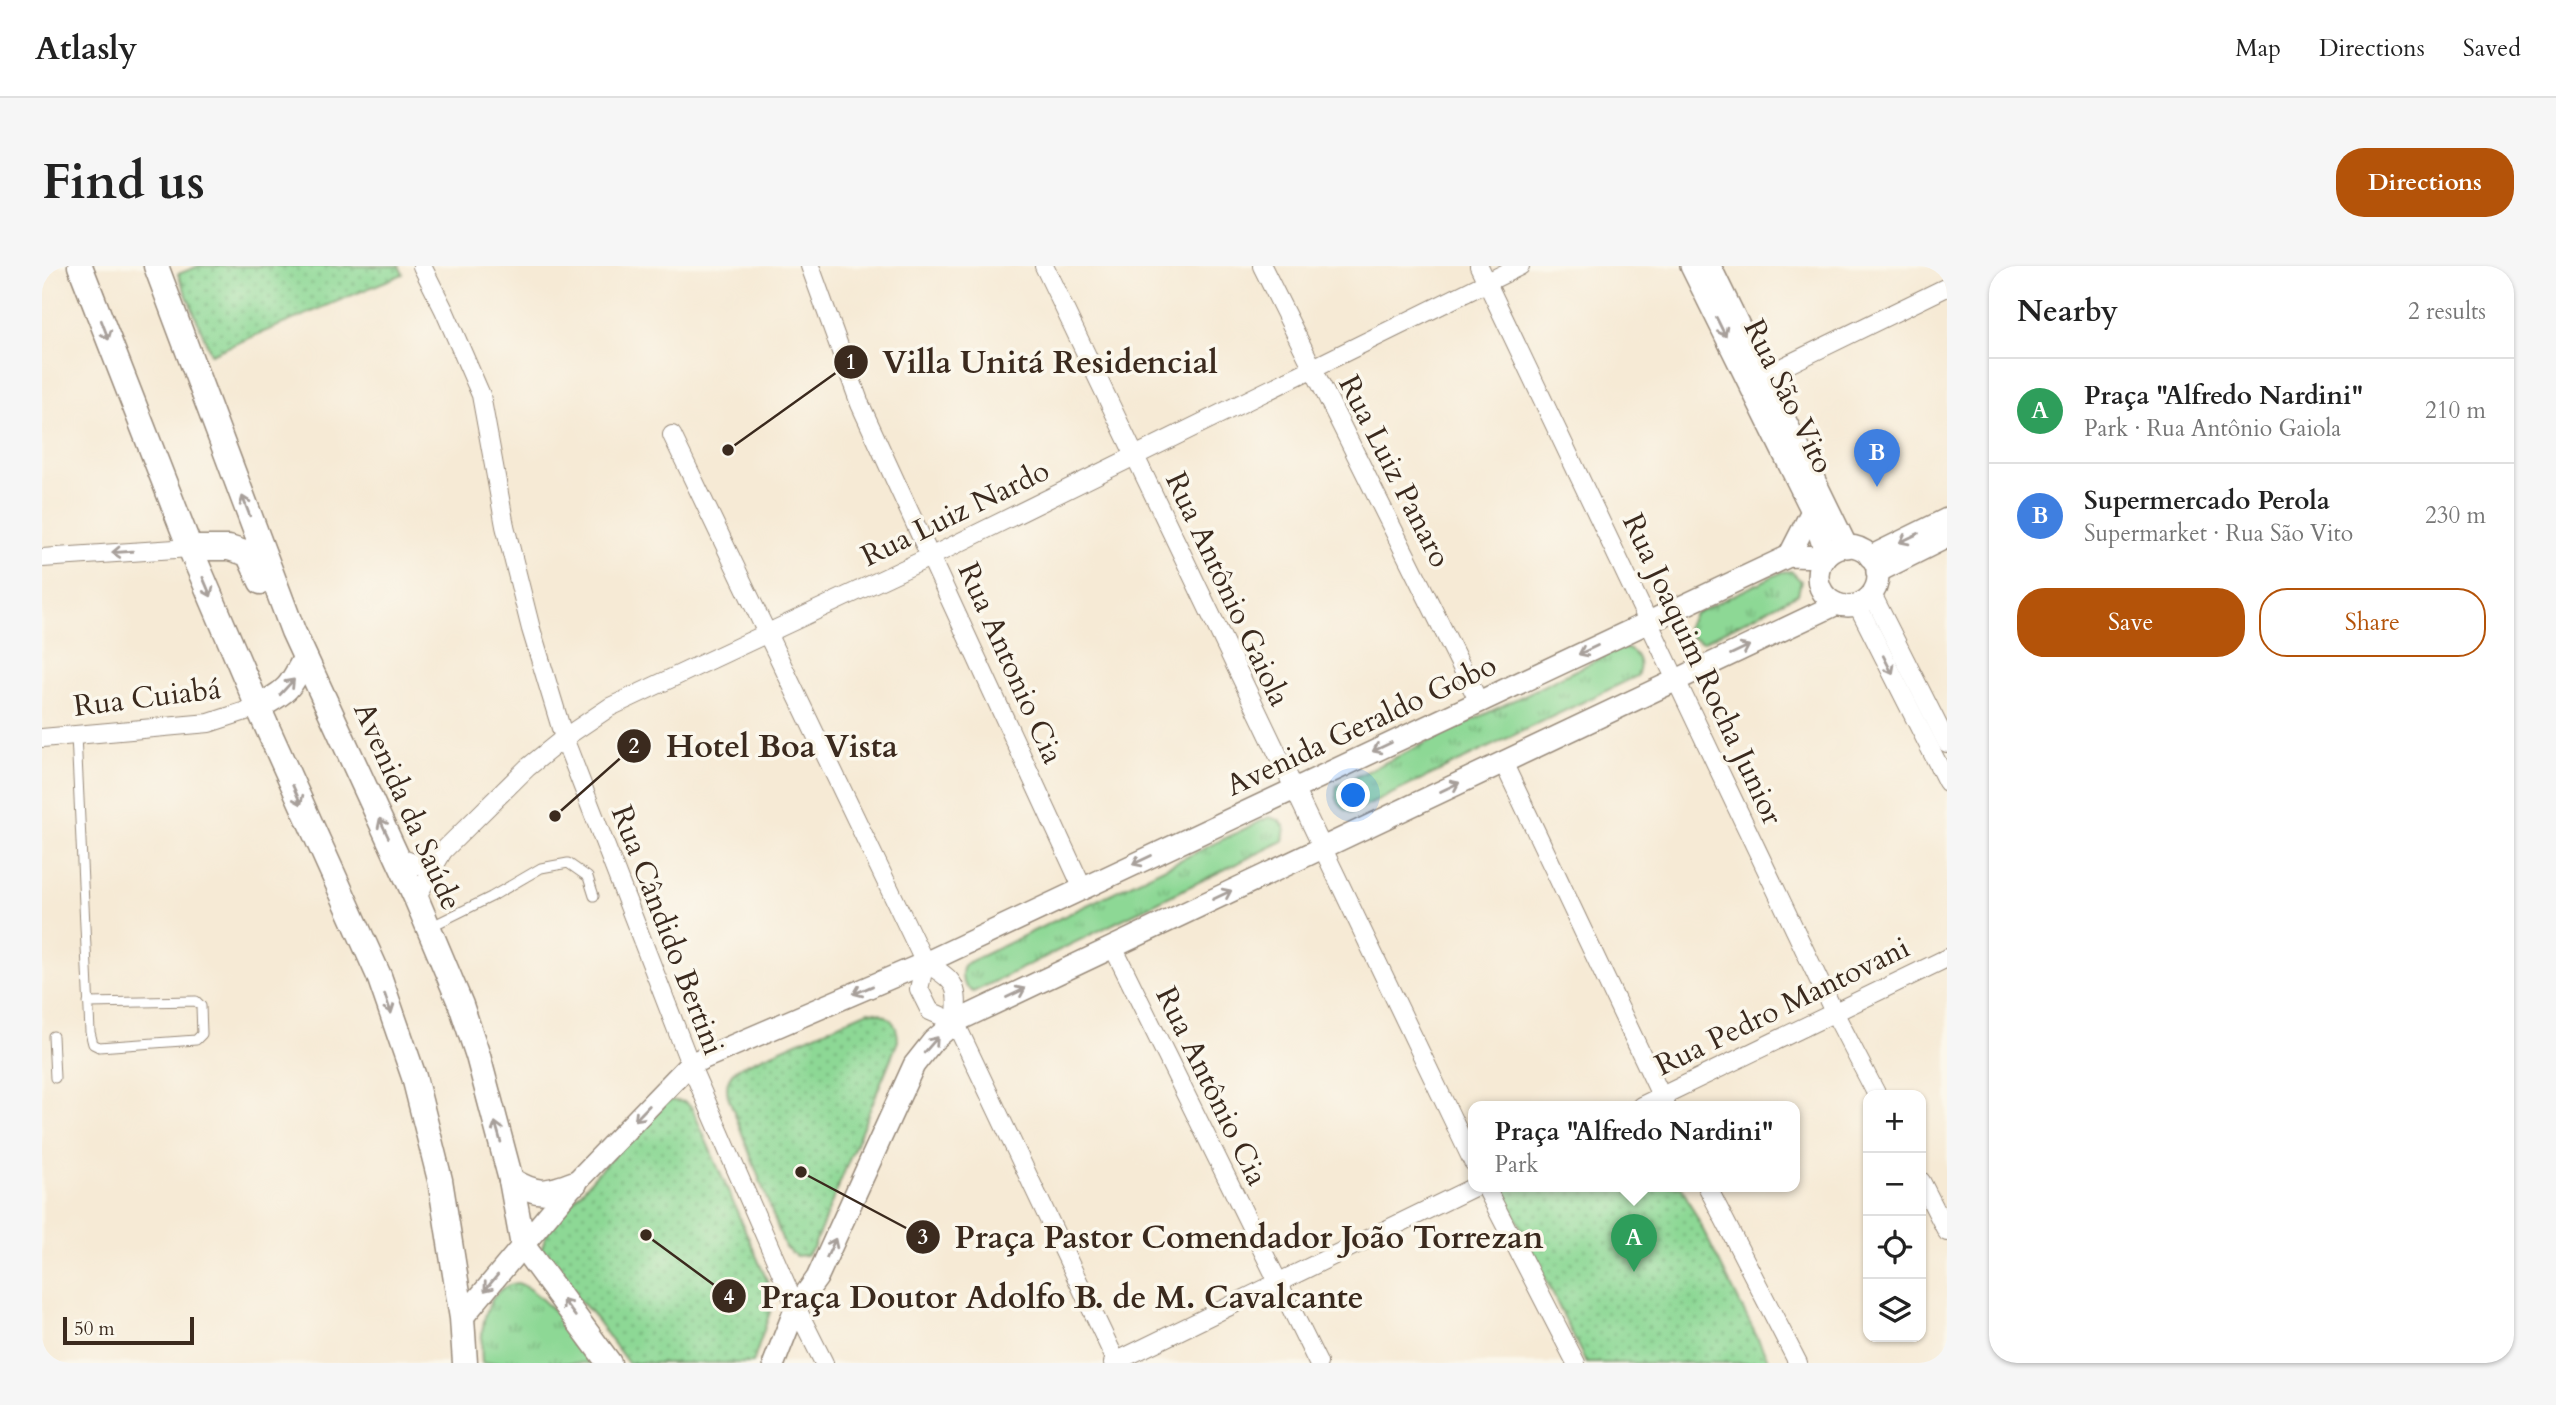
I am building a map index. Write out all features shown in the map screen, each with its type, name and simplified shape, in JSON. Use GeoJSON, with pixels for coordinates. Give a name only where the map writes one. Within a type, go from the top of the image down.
{"type":"FeatureCollection","features":[{"type":"Feature","properties":{"kind":"main road"},"geometry":{"type":"LineString","coordinates":[[80,266],[190,548],[379,976],[414,1077],[440,1180],[462,1318],[465,1363]]}},
{"type":"Feature","properties":{"kind":"main road","name":"Avenida da Saúde"},"geometry":{"type":"LineString","coordinates":[[160,267],[293,631],[416,898],[461,1005],[511,1180],[523,1246],[609,1363]]}},
{"type":"Feature","properties":{"kind":"main road"},"geometry":{"type":"LineString","coordinates":[[190,548],[229,548],[248,554],[280,622],[293,631]]}},
{"type":"Feature","properties":{"kind":"main road"},"geometry":{"type":"LineString","coordinates":[[258,706],[283,694],[291,686],[305,658]]}},
{"type":"Feature","properties":{"kind":"main road"},"geometry":{"type":"LineString","coordinates":[[511,1180],[537,1193],[550,1193],[575,1183]]}},
{"type":"Feature","properties":{"kind":"street","name":"Rua Cândido Bertini"},"geometry":{"type":"LineString","coordinates":[[422,266],[481,395],[505,526],[531,629],[564,738],[690,1064],[796,1307],[824,1363]]}},
{"type":"Feature","properties":{"kind":"street","name":"Rua Antonio Cia"},"geometry":{"type":"LineString","coordinates":[[810,266],[860,404],[1083,888]]}},
{"type":"Feature","properties":{"kind":"street","name":"Rua Antônio Gaiola"},"geometry":{"type":"LineString","coordinates":[[1044,266],[1468,1152]]}},
{"type":"Feature","properties":{"kind":"street","name":"Rua Luiz Panaro"},"geometry":{"type":"LineString","coordinates":[[1262,266],[1479,702]]}},
{"type":"Feature","properties":{"kind":"street","name":"Rua Joaquim Rocha Junior"},"geometry":{"type":"LineString","coordinates":[[1479,266],[1834,1012],[1874,1090]]}},
{"type":"Feature","properties":{"kind":"street","name":"Rua Luiz Nardo"},"geometry":{"type":"LineString","coordinates":[[397,857],[419,865],[443,851],[527,768],[564,738],[610,707],[932,556],[1520,266]]}},
{"type":"Feature","properties":{"kind":"street","name":"Rua São Vito"},"geometry":{"type":"LineString","coordinates":[[1691,266],[1847,547]]}},
{"type":"Feature","properties":{"kind":"street","name":"Rua São Vito"},"geometry":{"type":"LineString","coordinates":[[1710,266],[1812,511],[1826,556]]}},
{"type":"Feature","properties":{"kind":"street"},"geometry":{"type":"LineString","coordinates":[[1756,380],[1947,287]]}},
{"type":"Feature","properties":{"kind":"street"},"geometry":{"type":"LineString","coordinates":[[672,435],[925,963],[946,975],[959,998],[955,1022],[1115,1362],[1468,1190]]}},
{"type":"Feature","properties":{"kind":"street"},"geometry":{"type":"LineString","coordinates":[[1789,556],[1812,511]]}},
{"type":"Feature","properties":{"kind":"street"},"geometry":{"type":"LineString","coordinates":[[1874,564],[1947,519]]}},
{"type":"Feature","properties":{"kind":"street"},"geometry":{"type":"LineString","coordinates":[[1874,564],[1947,537]]}},
{"type":"Feature","properties":{"kind":"street"},"geometry":{"type":"LineString","coordinates":[[42,558],[190,548]]}},
{"type":"Feature","properties":{"kind":"street"},"geometry":{"type":"LineString","coordinates":[[774,1363],[796,1307],[817,1278],[914,1065],[933,1041],[955,1022],[1678,680],[1855,601],[1877,584],[1874,564],[1860,549],[1840,548],[1826,556],[1820,565],[1818,584],[1829,600],[1855,601]]}},
{"type":"Feature","properties":{"kind":"street","name":"Avenida Geraldo Gobo"},"geometry":{"type":"LineString","coordinates":[[690,1064],[925,963],[1789,556],[1826,556]]}},
{"type":"Feature","properties":{"kind":"street"},"geometry":{"type":"LineString","coordinates":[[1855,601],[1942,748],[1947,782]]}},
{"type":"Feature","properties":{"kind":"street","name":"Rua Cuiabá"},"geometry":{"type":"LineString","coordinates":[[42,738],[209,723],[258,706]]}},
{"type":"Feature","properties":{"kind":"street"},"geometry":{"type":"LineString","coordinates":[[1503,762],[1663,1101]]}},
{"type":"Feature","properties":{"kind":"street","name":"Rua Luiz Nardo"},"geometry":{"type":"LineString","coordinates":[[416,898],[443,851]]}},
{"type":"Feature","properties":{"kind":"street","name":"Rua Antônio Cia"},"geometry":{"type":"LineString","coordinates":[[1113,947],[1318,1363]]}},
{"type":"Feature","properties":{"kind":"street","name":"Rua Pedro Mantovani"},"geometry":{"type":"LineString","coordinates":[[1663,1101],[1834,1012],[1947,958]]}},
{"type":"Feature","properties":{"kind":"street"},"geometry":{"type":"LineString","coordinates":[[925,963],[919,989],[930,1011],[955,1022]]}},
{"type":"Feature","properties":{"kind":"street"},"geometry":{"type":"LineString","coordinates":[[462,1318],[575,1183],[690,1064]]}},
{"type":"Feature","properties":{"kind":"street"},"geometry":{"type":"LineString","coordinates":[[1926,1191],[1947,1232]]}},
{"type":"Feature","properties":{"kind":"street"},"geometry":{"type":"LineString","coordinates":[[1488,1192],[1576,1363]]}},
{"type":"Feature","properties":{"kind":"street"},"geometry":{"type":"LineString","coordinates":[[1710,1192],[1798,1363]]}},
{"type":"Feature","properties":{"kind":"lane"},"geometry":{"type":"LineString","coordinates":[[76,734],[88,1003],[93,1044],[99,1047],[196,1040],[202,1034],[201,1006],[196,1001],[88,1003]]}},
{"type":"Feature","properties":{"kind":"lane"},"geometry":{"type":"LineString","coordinates":[[429,928],[541,868],[568,863],[588,877],[594,896]]}},
{"type":"Feature","properties":{"kind":"lane"},"geometry":{"type":"LineString","coordinates":[[53,1036],[55,1078]]}},
{"type":"Feature","properties":{"kind":"green space"},"geometry":{"type":"Polygon","coordinates":[[[199,266],[399,266],[403,274],[211,354],[178,274],[199,266]]]}},
{"type":"Feature","properties":{"kind":"green space"},"geometry":{"type":"Polygon","coordinates":[[[1791,571],[1801,581],[1798,594],[1703,642],[1690,636],[1687,627],[1694,614],[1782,572],[1791,571]]]}},
{"type":"Feature","properties":{"kind":"green space"},"geometry":{"type":"Polygon","coordinates":[[[1625,648],[1633,652],[1638,659],[1637,676],[1352,813],[1339,803],[1337,786],[1625,648]]]}},
{"type":"Feature","properties":{"kind":"green space"},"geometry":{"type":"Polygon","coordinates":[[[1269,817],[1279,820],[1285,827],[1283,841],[973,992],[964,983],[962,972],[965,964],[1269,817]]]}},
{"type":"Feature","properties":{"kind":"green space"},"geometry":{"type":"Polygon","coordinates":[[[868,1011],[881,1013],[894,1023],[898,1041],[813,1248],[806,1255],[796,1256],[785,1247],[728,1096],[728,1082],[731,1075],[742,1066],[868,1011]]]}},
{"type":"Feature","properties":{"kind":"green space"},"geometry":{"type":"Polygon","coordinates":[[[667,1100],[685,1102],[692,1108],[769,1285],[771,1309],[753,1363],[628,1363],[590,1311],[547,1270],[541,1250],[548,1230],[658,1103],[667,1100]]]}},
{"type":"Feature","properties":{"kind":"green space"},"geometry":{"type":"Polygon","coordinates":[[[1504,1192],[1684,1192],[1770,1363],[1586,1363],[1504,1192]]]}},
{"type":"Feature","properties":{"kind":"green space"},"geometry":{"type":"Polygon","coordinates":[[[517,1283],[548,1305],[596,1363],[482,1363],[483,1327],[490,1303],[505,1287],[517,1283]]]}},
{"type":"Feature","properties":{"kind":"place","name":"Villa Unitá Residencial"},"geometry":{"type":"Point","coordinates":[728,450]}},
{"type":"Feature","properties":{"kind":"place","name":"Supermercado Perola"},"geometry":{"type":"Point","coordinates":[1877,487]}},
{"type":"Feature","properties":{"kind":"place","name":"Hotel Boa Vista"},"geometry":{"type":"Point","coordinates":[555,816]}},
{"type":"Feature","properties":{"kind":"place","name":"Praça Pastor Comendador João Torrezan"},"geometry":{"type":"Point","coordinates":[801,1172]}},
{"type":"Feature","properties":{"kind":"place","name":"Praça Doutor Adolfo B. de M. Cavalcante"},"geometry":{"type":"Point","coordinates":[646,1235]}},
{"type":"Feature","properties":{"kind":"place","name":"Praça \"Alfredo Nardini\""},"geometry":{"type":"Point","coordinates":[1634,1272]}}]}
